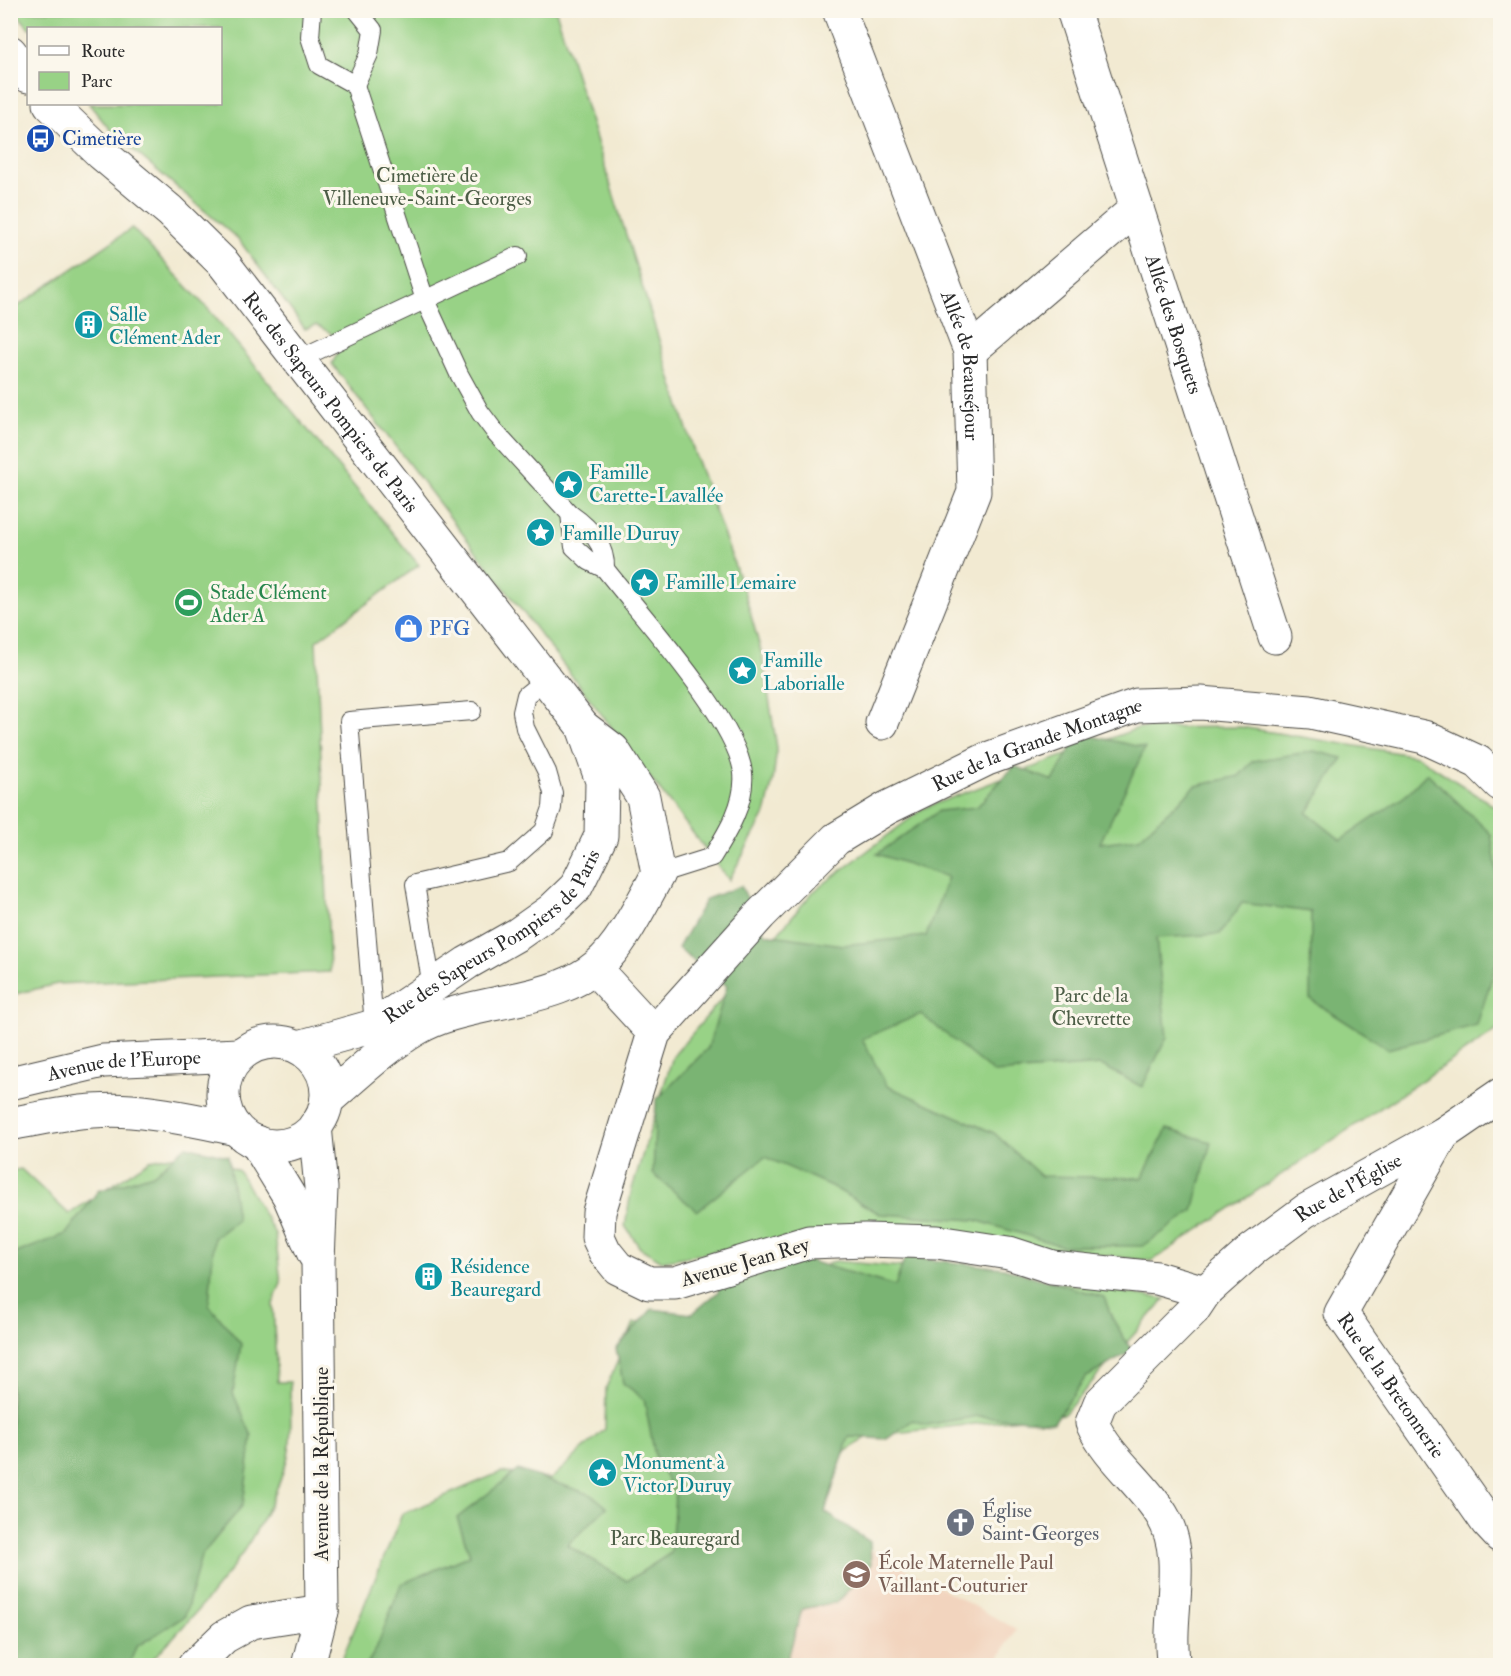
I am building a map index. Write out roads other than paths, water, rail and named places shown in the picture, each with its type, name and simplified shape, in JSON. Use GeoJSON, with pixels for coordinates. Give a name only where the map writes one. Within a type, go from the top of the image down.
{"type":"FeatureCollection","features":[{"type":"Feature","properties":{"kind":"street","name":"Allée de Beauséjour"},"geometry":{"type":"LineString","coordinates":[[839,10],[970,351],[974,492],[882,723]]}},
{"type":"Feature","properties":{"kind":"street","name":"Allée des Bosquets"},"geometry":{"type":"LineString","coordinates":[[1073,10],[1275,637]]}},
{"type":"Feature","properties":{"kind":"street"},"geometry":{"type":"LineString","coordinates":[[10,52],[27,75]]}},
{"type":"Feature","properties":{"kind":"street","name":"Rue des Sapeurs Pompiers de Paris"},"geometry":{"type":"LineString","coordinates":[[51,105],[101,153],[170,211],[224,264],[547,678],[583,728],[602,781],[601,836],[576,887],[552,910],[374,1026],[299,1047]]}},
{"type":"Feature","properties":{"kind":"street"},"geometry":{"type":"LineString","coordinates":[[970,351],[1137,208]]}},
{"type":"Feature","properties":{"kind":"street","name":"Rue de la Grande Montagne"},"geometry":{"type":"LineString","coordinates":[[654,1033],[760,915],[836,840],[887,807],[987,759],[1137,705],[1201,703],[1310,712],[1424,737],[1478,762],[1500,784]]}},
{"type":"Feature","properties":{"kind":"street","name":"Rue des Sapeurs Pompiers de Paris"},"geometry":{"type":"LineString","coordinates":[[321,1113],[417,1028],[460,1011],[554,990],[571,984],[596,970],[622,941],[658,874],[643,797],[614,750],[583,728]]}},
{"type":"Feature","properties":{"kind":"street"},"geometry":{"type":"LineString","coordinates":[[596,970],[654,1033]]}},
{"type":"Feature","properties":{"kind":"street","name":"Avenue Jean Rey"},"geometry":{"type":"LineString","coordinates":[[654,1033],[599,1212],[598,1237],[605,1252],[618,1268],[635,1278],[649,1283],[675,1283],[809,1242],[865,1240],[947,1244],[1009,1253],[1052,1267],[1157,1278],[1205,1292]]}},
{"type":"Feature","properties":{"kind":"street"},"geometry":{"type":"LineString","coordinates":[[268,1042],[284,1042],[299,1047],[312,1057],[321,1070],[326,1084],[321,1113],[318,1261],[288,1196],[246,1135],[227,1115],[223,1100],[224,1084],[229,1068],[239,1055],[252,1046],[268,1042]]}},
{"type":"Feature","properties":{"kind":"street","name":"Avenue de l'Europe"},"geometry":{"type":"LineString","coordinates":[[10,1083],[103,1061],[239,1055]]}},
{"type":"Feature","properties":{"kind":"street","name":"Rue de l'Église"},"geometry":{"type":"LineString","coordinates":[[1174,1665],[1173,1548],[1163,1515],[1099,1439],[1092,1423],[1100,1403],[1193,1310],[1205,1292],[1252,1250],[1305,1211],[1443,1134],[1500,1095]]}},
{"type":"Feature","properties":{"kind":"street"},"geometry":{"type":"LineString","coordinates":[[10,1124],[64,1115],[129,1111],[195,1119],[272,1146],[288,1144],[303,1138],[321,1113]]}},
{"type":"Feature","properties":{"kind":"street","name":"Rue de la Bretonnerie"},"geometry":{"type":"LineString","coordinates":[[1443,1134],[1341,1313],[1487,1522],[1500,1536]]}},
{"type":"Feature","properties":{"kind":"street","name":"Avenue de la République"},"geometry":{"type":"LineString","coordinates":[[308,1665],[322,1611],[318,1261]]}},
{"type":"Feature","properties":{"kind":"street"},"geometry":{"type":"LineString","coordinates":[[194,1665],[224,1637],[251,1622],[322,1611]]}},
{"type":"Feature","properties":{"kind":"lane"},"geometry":{"type":"LineString","coordinates":[[312,10],[310,37],[319,65],[355,85]]}},
{"type":"Feature","properties":{"kind":"lane"},"geometry":{"type":"LineString","coordinates":[[357,10],[373,30],[369,54],[355,85],[424,300],[450,357],[480,412],[570,514],[574,547],[589,561],[604,569],[709,702],[727,731],[743,773],[742,790],[735,815],[712,857],[658,874]]}},
{"type":"Feature","properties":{"kind":"lane"},"geometry":{"type":"LineString","coordinates":[[299,359],[518,255]]}},
{"type":"Feature","properties":{"kind":"lane"},"geometry":{"type":"LineString","coordinates":[[432,987],[416,884],[509,862],[544,831],[552,808],[553,793],[547,772],[525,728],[522,712],[526,695],[547,678]]}},
{"type":"Feature","properties":{"kind":"lane"},"geometry":{"type":"LineString","coordinates":[[374,1026],[349,721],[472,711]]}},
{"type":"Feature","properties":{"kind":"place","name":"Cimetière"},"geometry":{"type":"Point","coordinates":[41,138]}},
{"type":"Feature","properties":{"kind":"place","name":"Salle Clément Ader"},"geometry":{"type":"Point","coordinates":[88,325]}},
{"type":"Feature","properties":{"kind":"place","name":"Famille Carette-Lavallée"},"geometry":{"type":"Point","coordinates":[568,484]}},
{"type":"Feature","properties":{"kind":"place","name":"Famille Duruy"},"geometry":{"type":"Point","coordinates":[541,533]}},
{"type":"Feature","properties":{"kind":"place","name":"Famille Lemaire"},"geometry":{"type":"Point","coordinates":[644,582]}},
{"type":"Feature","properties":{"kind":"place","name":"Stade Clément Ader A"},"geometry":{"type":"Point","coordinates":[189,603]}},
{"type":"Feature","properties":{"kind":"place","name":"PFG"},"geometry":{"type":"Point","coordinates":[408,628]}},
{"type":"Feature","properties":{"kind":"place","name":"Famille Laborialle"},"geometry":{"type":"Point","coordinates":[742,671]}},
{"type":"Feature","properties":{"kind":"place","name":"Résidence Beauregard"},"geometry":{"type":"Point","coordinates":[429,1277]}},
{"type":"Feature","properties":{"kind":"place","name":"Monument à Victor Duruy"},"geometry":{"type":"Point","coordinates":[602,1473]}},
{"type":"Feature","properties":{"kind":"place","name":"Église Saint-Georges"},"geometry":{"type":"Point","coordinates":[961,1522]}},
{"type":"Feature","properties":{"kind":"place","name":"École Maternelle Paul Vaillant-Couturier"},"geometry":{"type":"Point","coordinates":[857,1574]}},
{"type":"Feature","properties":{"kind":"park label","name":"Cimetière de Villeneuve-Saint-Georges"},"geometry":{"type":"Point","coordinates":[427,186]}},
{"type":"Feature","properties":{"kind":"park label","name":"Parc de la Chevrette"},"geometry":{"type":"Point","coordinates":[1091,1006]}},
{"type":"Feature","properties":{"kind":"park label","name":"Parc Beauregard"},"geometry":{"type":"Point","coordinates":[675,1538]}}]}
